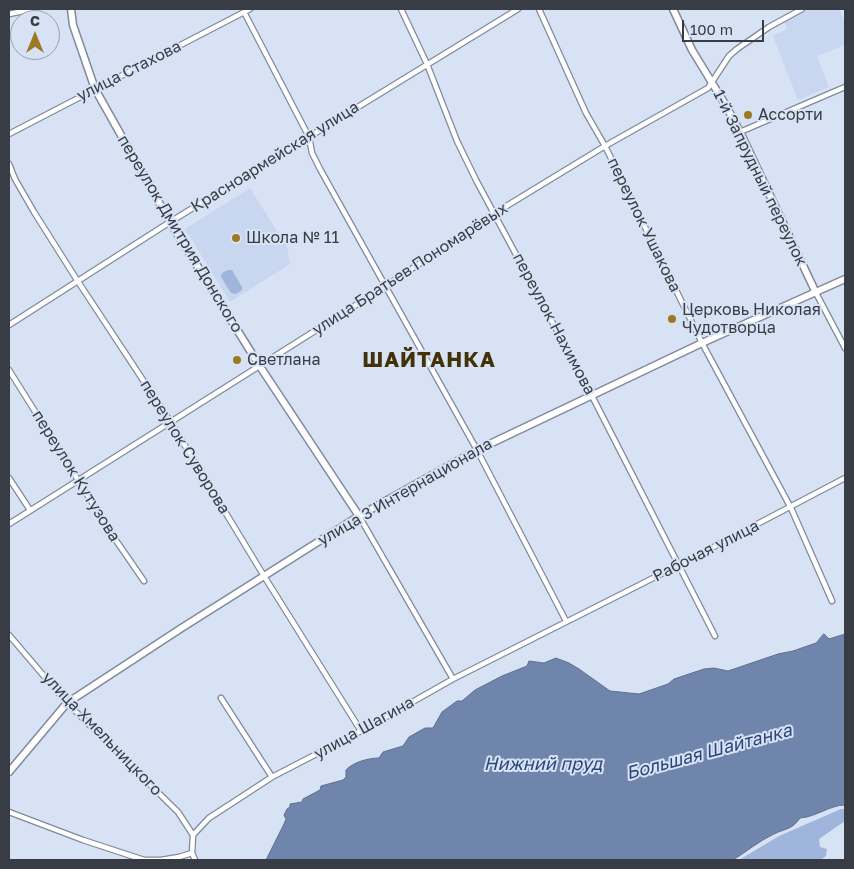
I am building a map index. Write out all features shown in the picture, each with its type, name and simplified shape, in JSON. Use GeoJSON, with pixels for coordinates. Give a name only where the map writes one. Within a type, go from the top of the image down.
{"type":"FeatureCollection","features":[{"type":"Feature","properties":{"kind":"street"},"geometry":{"type":"LineString","coordinates":[[9,14],[33,9]]}},
{"type":"Feature","properties":{"kind":"street","name":"переулок Дмитрия Донского"},"geometry":{"type":"LineString","coordinates":[[71,9],[73,25],[95,89],[170,222],[259,365],[359,516],[453,679]]}},
{"type":"Feature","properties":{"kind":"street","name":"улица Стахова"},"geometry":{"type":"LineString","coordinates":[[9,134],[250,9]]}},
{"type":"Feature","properties":{"kind":"street","name":"переулок Нахимова"},"geometry":{"type":"LineString","coordinates":[[401,9],[427,64],[457,141],[476,180],[591,394],[715,636]]}},
{"type":"Feature","properties":{"kind":"street","name":"Красноармейская улица"},"geometry":{"type":"LineString","coordinates":[[9,325],[170,222],[518,9]]}},
{"type":"Feature","properties":{"kind":"street","name":"переулок Ушакова"},"geometry":{"type":"LineString","coordinates":[[538,9],[586,113],[605,146],[702,343],[791,508],[832,601]]}},
{"type":"Feature","properties":{"kind":"street","name":"1-й Запрудный переулок"},"geometry":{"type":"LineString","coordinates":[[674,9],[692,50],[740,132],[816,293],[845,348]]}},
{"type":"Feature","properties":{"kind":"street","name":"улица Братьев Пономарёвых"},"geometry":{"type":"LineString","coordinates":[[9,524],[386,286],[495,213],[605,146],[708,88],[729,56],[737,49],[769,27],[802,9]]}},
{"type":"Feature","properties":{"kind":"street"},"geometry":{"type":"LineString","coordinates":[[244,12],[309,137],[312,153],[316,161],[477,450],[566,622]]}},
{"type":"Feature","properties":{"kind":"street"},"geometry":{"type":"LineString","coordinates":[[740,132],[845,87]]}},
{"type":"Feature","properties":{"kind":"street","name":"переулок Суворова"},"geometry":{"type":"LineString","coordinates":[[9,164],[15,179],[34,212],[170,421],[361,731]]}},
{"type":"Feature","properties":{"kind":"street","name":"улица 3 Интернационала"},"geometry":{"type":"LineString","coordinates":[[9,772],[67,703],[359,516],[477,450],[591,394],[845,279]]}},
{"type":"Feature","properties":{"kind":"street","name":"переулок Кутузова"},"geometry":{"type":"LineString","coordinates":[[9,370],[115,539],[144,581]]}},
{"type":"Feature","properties":{"kind":"street"},"geometry":{"type":"LineString","coordinates":[[9,478],[30,510]]}},
{"type":"Feature","properties":{"kind":"street","name":"Рабочая улица"},"geometry":{"type":"LineString","coordinates":[[566,622],[791,508],[845,478]]}},
{"type":"Feature","properties":{"kind":"street","name":"улица Шагина"},"geometry":{"type":"LineString","coordinates":[[193,835],[209,818],[272,777],[361,731],[453,679],[566,622]]}},
{"type":"Feature","properties":{"kind":"street","name":"улица Хмельницкого"},"geometry":{"type":"LineString","coordinates":[[9,635],[67,703],[178,812],[193,835]]}},
{"type":"Feature","properties":{"kind":"street"},"geometry":{"type":"LineString","coordinates":[[221,698],[272,777]]}},
{"type":"Feature","properties":{"kind":"street"},"geometry":{"type":"LineString","coordinates":[[9,812],[83,840],[144,860],[161,860],[192,853]]}},
{"type":"Feature","properties":{"kind":"street"},"geometry":{"type":"LineString","coordinates":[[193,835],[192,853],[195,860]]}},
{"type":"Feature","properties":{"kind":"shaded area"},"geometry":{"type":"Polygon","coordinates":[[[810,9],[839,9],[845,23],[845,45],[817,56],[829,87],[798,100],[773,36],[787,29],[784,21],[810,9]]]}},
{"type":"Feature","properties":{"kind":"shaded area","name":"Школа № 11"},"geometry":{"type":"Polygon","coordinates":[[[250,188],[287,247],[290,264],[230,302],[185,229],[250,188]]]}},
{"type":"Feature","properties":{"kind":"shaded area"},"geometry":{"type":"Polygon","coordinates":[[[232,270],[242,287],[242,290],[236,294],[231,293],[221,277],[222,273],[232,270]]]}},
{"type":"Feature","properties":{"kind":"shaded area"},"geometry":{"type":"Polygon","coordinates":[[[841,809],[845,809],[845,821],[819,839],[820,847],[827,849],[826,856],[820,860],[739,860],[779,836],[841,809]]]}},
{"type":"Feature","properties":{"kind":"water","name":"Нижний пруд"},"geometry":{"type":"Polygon","coordinates":[[[824,634],[829,639],[845,634],[845,805],[800,818],[791,827],[768,837],[733,860],[266,860],[284,824],[286,819],[284,815],[290,804],[302,802],[303,799],[320,790],[321,786],[343,780],[346,777],[346,770],[353,765],[379,758],[383,752],[403,746],[409,737],[425,728],[433,728],[442,712],[457,701],[462,701],[475,690],[502,676],[527,666],[529,661],[544,663],[556,658],[579,669],[610,691],[639,694],[704,669],[714,668],[728,671],[778,654],[793,651],[816,643],[824,634]]]}},
{"type":"Feature","properties":{"kind":"place","name":"Ассорти"},"geometry":{"type":"Point","coordinates":[748,115]}},
{"type":"Feature","properties":{"kind":"place","name":"Школа № 11"},"geometry":{"type":"Point","coordinates":[236,238]}},
{"type":"Feature","properties":{"kind":"place","name":"Церковь Николая Чудотворца"},"geometry":{"type":"Point","coordinates":[672,319]}},
{"type":"Feature","properties":{"kind":"place","name":"Светлана"},"geometry":{"type":"Point","coordinates":[237,360]}},
{"type":"Feature","properties":{"kind":"district","name":"ШАЙТАНКА"},"geometry":{"type":"Point","coordinates":[429,360]}},
{"type":"Feature","properties":{"kind":"water label","name":"Большая Шайтанка"},"geometry":{"type":"Point","coordinates":[709,752]}}]}
